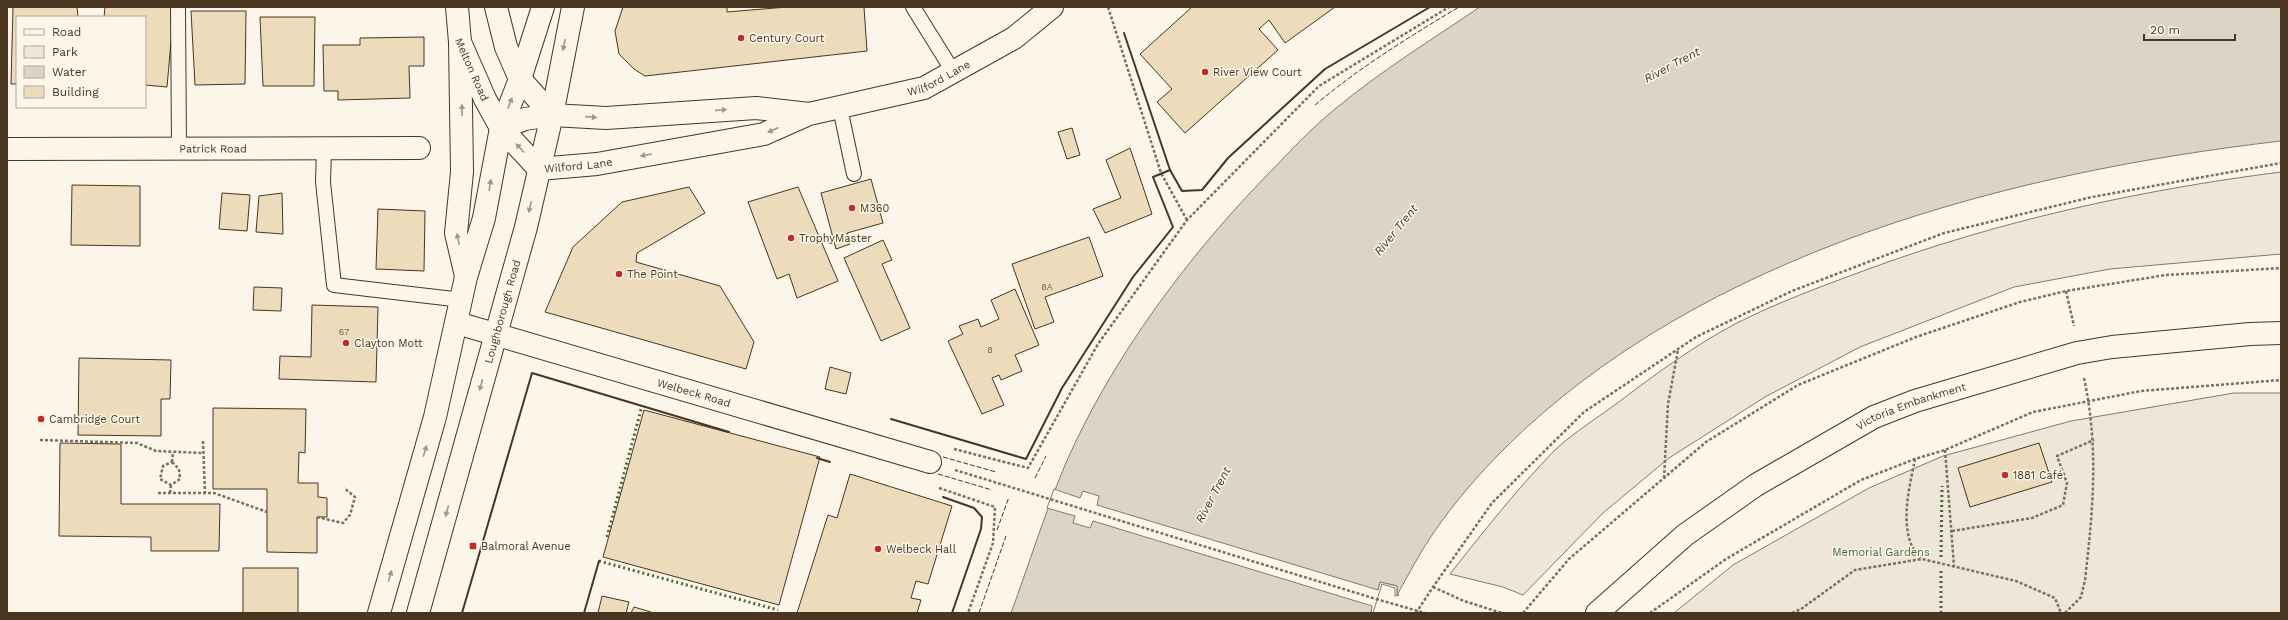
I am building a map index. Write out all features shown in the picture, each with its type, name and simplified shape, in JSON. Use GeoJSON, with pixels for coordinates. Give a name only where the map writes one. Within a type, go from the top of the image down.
{"type":"FeatureCollection","features":[{"type":"Feature","properties":{"kind":"main road","name":"Melton Road"},"geometry":{"type":"LineString","coordinates":[[457,7],[460,42],[485,99],[501,128]]}},
{"type":"Feature","properties":{"kind":"main road"},"geometry":{"type":"LineString","coordinates":[[496,7],[506,46],[520,79],[552,115]]}},
{"type":"Feature","properties":{"kind":"main road"},"geometry":{"type":"LineString","coordinates":[[379,613],[435,417],[458,323],[466,277],[484,218],[501,128],[520,79],[543,7]]}},
{"type":"Feature","properties":{"kind":"main road","name":"Loughborough Road"},"geometry":{"type":"LineString","coordinates":[[418,613],[526,227],[552,115],[573,7]]}},
{"type":"Feature","properties":{"kind":"main road","name":"Wilford Lane"},"geometry":{"type":"LineString","coordinates":[[809,114],[756,108],[606,118],[552,115],[525,119],[501,128],[539,169],[597,164],[764,134],[809,114],[924,88],[954,73],[1014,38],[1052,7]]}},
{"type":"Feature","properties":{"kind":"main road"},"geometry":{"type":"LineString","coordinates":[[460,42],[462,172],[456,233],[466,277]]}},
{"type":"Feature","properties":{"kind":"main road","name":"Patrick Road"},"geometry":{"type":"LineString","coordinates":[[7,149],[419,148]]}},
{"type":"Feature","properties":{"kind":"main road","name":"Welbeck Road"},"geometry":{"type":"LineString","coordinates":[[458,323],[930,462]]}},
{"type":"Feature","properties":{"kind":"main road","name":"Victoria Embankment"},"geometry":{"type":"LineString","coordinates":[[1597,613],[1685,535],[1756,485],[1833,439],[1874,417],[1915,401],[2077,353],[2112,346],[2250,334],[2281,333]]}},
{"type":"Feature","properties":{"kind":"lane"},"geometry":{"type":"LineString","coordinates":[[178,7],[180,148]]}},
{"type":"Feature","properties":{"kind":"lane"},"geometry":{"type":"LineString","coordinates":[[913,7],[954,73]]}},
{"type":"Feature","properties":{"kind":"lane"},"geometry":{"type":"LineString","coordinates":[[840,108],[854,174]]}},
{"type":"Feature","properties":{"kind":"lane"},"geometry":{"type":"LineString","coordinates":[[324,148],[323,182],[334,285],[462,300]]}},
{"type":"Feature","properties":{"kind":"path"},"geometry":{"type":"LineString","coordinates":[[1108,7],[1161,173],[1187,220]]}},
{"type":"Feature","properties":{"kind":"path"},"geometry":{"type":"LineString","coordinates":[[951,448],[1028,468],[1098,344],[1187,220],[1320,86],[1449,7]]}},
{"type":"Feature","properties":{"kind":"path"},"geometry":{"type":"LineString","coordinates":[[1416,613],[1492,502],[1584,412],[1696,337],[1792,292],[1944,233],[2092,197],[2281,163]]}},
{"type":"Feature","properties":{"kind":"path"},"geometry":{"type":"LineString","coordinates":[[2065,613],[2081,597],[2085,580],[2095,472],[2094,440],[2089,402],[2077,353],[2074,318],[2066,291]]}},
{"type":"Feature","properties":{"kind":"path"},"geometry":{"type":"LineString","coordinates":[[1664,478],[1668,404],[1678,350]]}},
{"type":"Feature","properties":{"kind":"path"},"geometry":{"type":"LineString","coordinates":[[1650,613],[1726,559],[1854,484],[1915,459],[1945,450],[2033,412],[2141,391],[2281,380]]}},
{"type":"Feature","properties":{"kind":"path"},"geometry":{"type":"LineString","coordinates":[[40,440],[137,443],[156,451],[203,453]]}},
{"type":"Feature","properties":{"kind":"path"},"geometry":{"type":"LineString","coordinates":[[1952,531],[2032,518],[2063,505],[2067,483],[2057,456],[2094,440]]}},
{"type":"Feature","properties":{"kind":"path"},"geometry":{"type":"LineString","coordinates":[[203,441],[205,493]]}},
{"type":"Feature","properties":{"kind":"path"},"geometry":{"type":"LineString","coordinates":[[1945,450],[1954,566]]}},
{"type":"Feature","properties":{"kind":"path"},"geometry":{"type":"LineString","coordinates":[[172,462],[173,452]]}},
{"type":"Feature","properties":{"kind":"path"},"geometry":{"type":"LineString","coordinates":[[1915,459],[1908,500],[1907,526],[1911,545],[1922,559]]}},
{"type":"Feature","properties":{"kind":"path"},"geometry":{"type":"LineString","coordinates":[[170,493],[171,485],[180,479],[179,469],[172,462]]}},
{"type":"Feature","properties":{"kind":"path"},"geometry":{"type":"LineString","coordinates":[[171,485],[160,479],[163,466],[172,462]]}},
{"type":"Feature","properties":{"kind":"path"},"geometry":{"type":"LineString","coordinates":[[954,470],[1425,613]]}},
{"type":"Feature","properties":{"kind":"path"},"geometry":{"type":"LineString","coordinates":[[931,485],[996,507],[993,543],[968,613]]}},
{"type":"Feature","properties":{"kind":"path"},"geometry":{"type":"LineString","coordinates":[[317,517],[343,523],[350,516],[355,497],[344,488]]}},
{"type":"Feature","properties":{"kind":"path"},"geometry":{"type":"LineString","coordinates":[[158,493],[214,493],[267,512]]}},
{"type":"Feature","properties":{"kind":"path"},"geometry":{"type":"LineString","coordinates":[[1797,613],[1855,570],[1922,559],[2016,581],[2054,598],[2061,613]]}},
{"type":"Feature","properties":{"kind":"path"},"geometry":{"type":"LineString","coordinates":[[1433,587],[1464,600],[1502,613]]}},
{"type":"Feature","properties":{"kind":"path"},"geometry":{"type":"LineString","coordinates":[[1792,613],[1801,609]]}},
{"type":"Feature","properties":{"kind":"green space"},"geometry":{"type":"Polygon","coordinates":[[[2281,172],[2281,254],[2110,269],[2014,287],[1860,347],[1765,397],[1669,458],[1603,513],[1523,595],[1503,587],[1450,574],[1514,495],[1562,443],[1676,360],[1720,332],[1751,316],[1863,271],[1914,253],[2017,222],[2122,198],[2228,179],[2281,172]]]}},
{"type":"Feature","properties":{"kind":"green space","name":"Memorial Gardens"},"geometry":{"type":"Polygon","coordinates":[[[2234,393],[2281,393],[2281,613],[1674,613],[1733,565],[1869,488],[1943,456],[2071,421],[2234,393]]]}},
{"type":"Feature","properties":{"kind":"water","name":"River Trent"},"geometry":{"type":"Polygon","coordinates":[[[1480,7],[2281,7],[2281,141],[2178,155],[2074,174],[1969,200],[1866,233],[1766,273],[1671,322],[1583,380],[1504,449],[1485,468],[1450,510],[1424,547],[1397,595],[1397,586],[1380,582],[1371,613],[1011,613],[1058,483],[1084,425],[1130,346],[1184,271],[1242,201],[1311,130],[1352,95],[1480,7]]]}},
{"type":"Feature","properties":{"kind":"pier"},"geometry":{"type":"Polygon","coordinates":[[[1054,489],[1080,498],[1083,491],[1099,496],[1097,505],[1378,590],[1380,582],[1397,586],[1397,595],[1399,595],[1395,596],[1395,588],[1382,584],[1373,613],[1371,613],[1372,606],[1093,521],[1090,528],[1073,523],[1075,516],[1047,508],[1054,489]]]}},
{"type":"Feature","properties":{"kind":"building"},"geometry":{"type":"Polygon","coordinates":[[[13,7],[77,7],[78,16],[16,16],[16,84],[11,84],[13,7]]]}},
{"type":"Feature","properties":{"kind":"building"},"geometry":{"type":"Polygon","coordinates":[[[105,7],[174,7],[167,87],[146,85],[146,16],[104,16],[105,7]]]}},
{"type":"Feature","properties":{"kind":"building","name":"Century Court"},"geometry":{"type":"Polygon","coordinates":[[[623,7],[727,7],[727,12],[787,7],[864,7],[867,51],[645,76],[634,69],[619,54],[615,31],[623,7]]]}},
{"type":"Feature","properties":{"kind":"building","name":"River View Court"},"geometry":{"type":"Polygon","coordinates":[[[1192,7],[1335,7],[1285,43],[1269,20],[1259,29],[1278,50],[1185,133],[1157,102],[1172,89],[1140,54],[1192,7]]]}},
{"type":"Feature","properties":{"kind":"building"},"geometry":{"type":"Polygon","coordinates":[[[191,11],[246,11],[245,84],[195,85],[191,11]]]}},
{"type":"Feature","properties":{"kind":"building"},"geometry":{"type":"Polygon","coordinates":[[[260,17],[315,17],[314,86],[263,86],[260,17]]]}},
{"type":"Feature","properties":{"kind":"building"},"geometry":{"type":"Polygon","coordinates":[[[424,37],[424,66],[409,66],[410,98],[338,100],[338,91],[324,91],[323,45],[360,45],[360,38],[424,37]]]}},
{"type":"Feature","properties":{"kind":"building"},"geometry":{"type":"Polygon","coordinates":[[[1072,128],[1080,155],[1067,159],[1058,132],[1072,128]]]}},
{"type":"Feature","properties":{"kind":"building"},"geometry":{"type":"Polygon","coordinates":[[[1130,148],[1152,214],[1105,233],[1093,209],[1121,198],[1106,160],[1130,148]]]}},
{"type":"Feature","properties":{"kind":"building","name":"M360"},"geometry":{"type":"Polygon","coordinates":[[[871,179],[883,223],[847,233],[850,244],[836,249],[821,193],[871,179]]]}},
{"type":"Feature","properties":{"kind":"building"},"geometry":{"type":"Polygon","coordinates":[[[72,185],[140,186],[140,246],[71,245],[72,185]]]}},
{"type":"Feature","properties":{"kind":"building","name":"The Point"},"geometry":{"type":"Polygon","coordinates":[[[689,187],[705,213],[637,253],[636,262],[720,286],[754,342],[746,369],[545,312],[573,247],[622,202],[689,187]]]}},
{"type":"Feature","properties":{"kind":"building","name":"TrophyMaster"},"geometry":{"type":"Polygon","coordinates":[[[798,187],[838,281],[797,298],[789,274],[777,279],[748,202],[798,187]]]}},
{"type":"Feature","properties":{"kind":"building"},"geometry":{"type":"Polygon","coordinates":[[[222,193],[250,195],[247,231],[219,229],[222,193]]]}},
{"type":"Feature","properties":{"kind":"building"},"geometry":{"type":"Polygon","coordinates":[[[282,193],[283,234],[256,232],[259,196],[282,193]]]}},
{"type":"Feature","properties":{"kind":"building"},"geometry":{"type":"Polygon","coordinates":[[[378,209],[425,211],[424,271],[376,269],[378,209]]]}},
{"type":"Feature","properties":{"kind":"building"},"geometry":{"type":"Polygon","coordinates":[[[1089,237],[1103,276],[1045,297],[1054,322],[1035,329],[1012,264],[1089,237]]]}},
{"type":"Feature","properties":{"kind":"building","name":"TrophyMaster"},"geometry":{"type":"Polygon","coordinates":[[[883,240],[892,260],[882,264],[910,328],[881,341],[844,258],[883,240]]]}},
{"type":"Feature","properties":{"kind":"building"},"geometry":{"type":"Polygon","coordinates":[[[254,287],[282,288],[281,311],[253,310],[254,287]]]}},
{"type":"Feature","properties":{"kind":"building"},"geometry":{"type":"Polygon","coordinates":[[[1015,289],[1039,345],[1015,355],[1022,371],[1001,380],[999,375],[992,378],[1004,405],[982,414],[948,341],[963,334],[959,326],[978,319],[981,327],[999,319],[991,300],[1015,289]]]}},
{"type":"Feature","properties":{"kind":"building"},"geometry":{"type":"Polygon","coordinates":[[[312,305],[378,307],[376,382],[279,379],[280,356],[311,357],[312,305]]]}},
{"type":"Feature","properties":{"kind":"building"},"geometry":{"type":"Polygon","coordinates":[[[79,358],[171,360],[170,399],[161,399],[161,436],[78,435],[79,358]]]}},
{"type":"Feature","properties":{"kind":"building"},"geometry":{"type":"Polygon","coordinates":[[[830,367],[851,373],[846,394],[825,389],[830,367]]]}},
{"type":"Feature","properties":{"kind":"building"},"geometry":{"type":"Polygon","coordinates":[[[213,408],[306,409],[305,453],[299,452],[298,483],[318,483],[318,497],[327,498],[327,517],[317,517],[317,553],[267,552],[267,489],[213,489],[213,408]]]}},
{"type":"Feature","properties":{"kind":"building"},"geometry":{"type":"Polygon","coordinates":[[[644,410],[820,457],[779,605],[603,557],[644,410]]]}},
{"type":"Feature","properties":{"kind":"building"},"geometry":{"type":"Polygon","coordinates":[[[60,443],[121,444],[121,504],[220,504],[219,551],[151,551],[151,537],[59,536],[60,443]]]}},
{"type":"Feature","properties":{"kind":"building","name":"1881 Café"},"geometry":{"type":"Polygon","coordinates":[[[2039,443],[2052,482],[1970,507],[1958,468],[2039,443]]]}},
{"type":"Feature","properties":{"kind":"building","name":"Welbeck Hall"},"geometry":{"type":"Polygon","coordinates":[[[850,474],[952,506],[928,584],[916,581],[911,598],[921,600],[917,613],[797,613],[828,515],[837,518],[850,474]]]}},
{"type":"Feature","properties":{"kind":"building"},"geometry":{"type":"Polygon","coordinates":[[[243,568],[298,568],[298,613],[243,613],[243,568]]]}},
{"type":"Feature","properties":{"kind":"building"},"geometry":{"type":"Polygon","coordinates":[[[602,596],[629,602],[626,613],[598,613],[602,596]]]}},
{"type":"Feature","properties":{"kind":"building"},"geometry":{"type":"Polygon","coordinates":[[[634,607],[654,613],[631,613],[634,607]]]}},
{"type":"Feature","properties":{"kind":"hedge"},"geometry":{"type":"LineString","coordinates":[[607,537],[642,406]]}},
{"type":"Feature","properties":{"kind":"hedge"},"geometry":{"type":"LineString","coordinates":[[1941,557],[1942,486]]}},
{"type":"Feature","properties":{"kind":"hedge"},"geometry":{"type":"LineString","coordinates":[[599,561],[778,610]]}},
{"type":"Feature","properties":{"kind":"hedge"},"geometry":{"type":"LineString","coordinates":[[1941,571],[1941,613]]}},
{"type":"Feature","properties":{"kind":"fence"},"geometry":{"type":"LineString","coordinates":[[1315,105],[1367,65],[1459,7]]}},
{"type":"Feature","properties":{"kind":"fence"},"geometry":{"type":"LineString","coordinates":[[1035,478],[1046,456]]}},
{"type":"Feature","properties":{"kind":"fence"},"geometry":{"type":"LineString","coordinates":[[943,457],[996,472]]}},
{"type":"Feature","properties":{"kind":"fence"},"geometry":{"type":"LineString","coordinates":[[938,474],[992,490]]}},
{"type":"Feature","properties":{"kind":"fence"},"geometry":{"type":"LineString","coordinates":[[997,530],[1009,497]]}},
{"type":"Feature","properties":{"kind":"fence"},"geometry":{"type":"LineString","coordinates":[[979,613],[1006,536]]}},
{"type":"Feature","properties":{"kind":"wall"},"geometry":{"type":"LineString","coordinates":[[1124,33],[1170,170],[1182,191],[1202,190],[1228,158],[1325,69],[1430,7]]}},
{"type":"Feature","properties":{"kind":"wall"},"geometry":{"type":"LineString","coordinates":[[891,419],[1026,459],[1062,388],[1133,277],[1173,227],[1153,177],[1170,170]]}},
{"type":"Feature","properties":{"kind":"wall"},"geometry":{"type":"LineString","coordinates":[[462,613],[532,373],[729,432]]}},
{"type":"Feature","properties":{"kind":"wall"},"geometry":{"type":"LineString","coordinates":[[817,458],[830,462]]}},
{"type":"Feature","properties":{"kind":"wall"},"geometry":{"type":"LineString","coordinates":[[943,497],[974,508],[982,517],[981,529],[952,613]]}},
{"type":"Feature","properties":{"kind":"wall"},"geometry":{"type":"LineString","coordinates":[[584,613],[599,561]]}},
{"type":"Feature","properties":{"kind":"place","name":"Century Court"},"geometry":{"type":"Point","coordinates":[741,38]}},
{"type":"Feature","properties":{"kind":"place","name":"River View Court"},"geometry":{"type":"Point","coordinates":[1205,72]}},
{"type":"Feature","properties":{"kind":"place","name":"M360"},"geometry":{"type":"Point","coordinates":[852,208]}},
{"type":"Feature","properties":{"kind":"place","name":"TrophyMaster"},"geometry":{"type":"Point","coordinates":[791,238]}},
{"type":"Feature","properties":{"kind":"place","name":"The Point"},"geometry":{"type":"Point","coordinates":[619,274]}},
{"type":"Feature","properties":{"kind":"place","name":"Clayton Mott"},"geometry":{"type":"Point","coordinates":[346,343]}},
{"type":"Feature","properties":{"kind":"place","name":"Cambridge Court"},"geometry":{"type":"Point","coordinates":[41,419]}},
{"type":"Feature","properties":{"kind":"place","name":"1881 Café"},"geometry":{"type":"Point","coordinates":[2005,475]}},
{"type":"Feature","properties":{"kind":"place","name":"Balmoral Avenue"},"geometry":{"type":"Point","coordinates":[473,546]}},
{"type":"Feature","properties":{"kind":"place","name":"Welbeck Hall"},"geometry":{"type":"Point","coordinates":[878,549]}}]}
